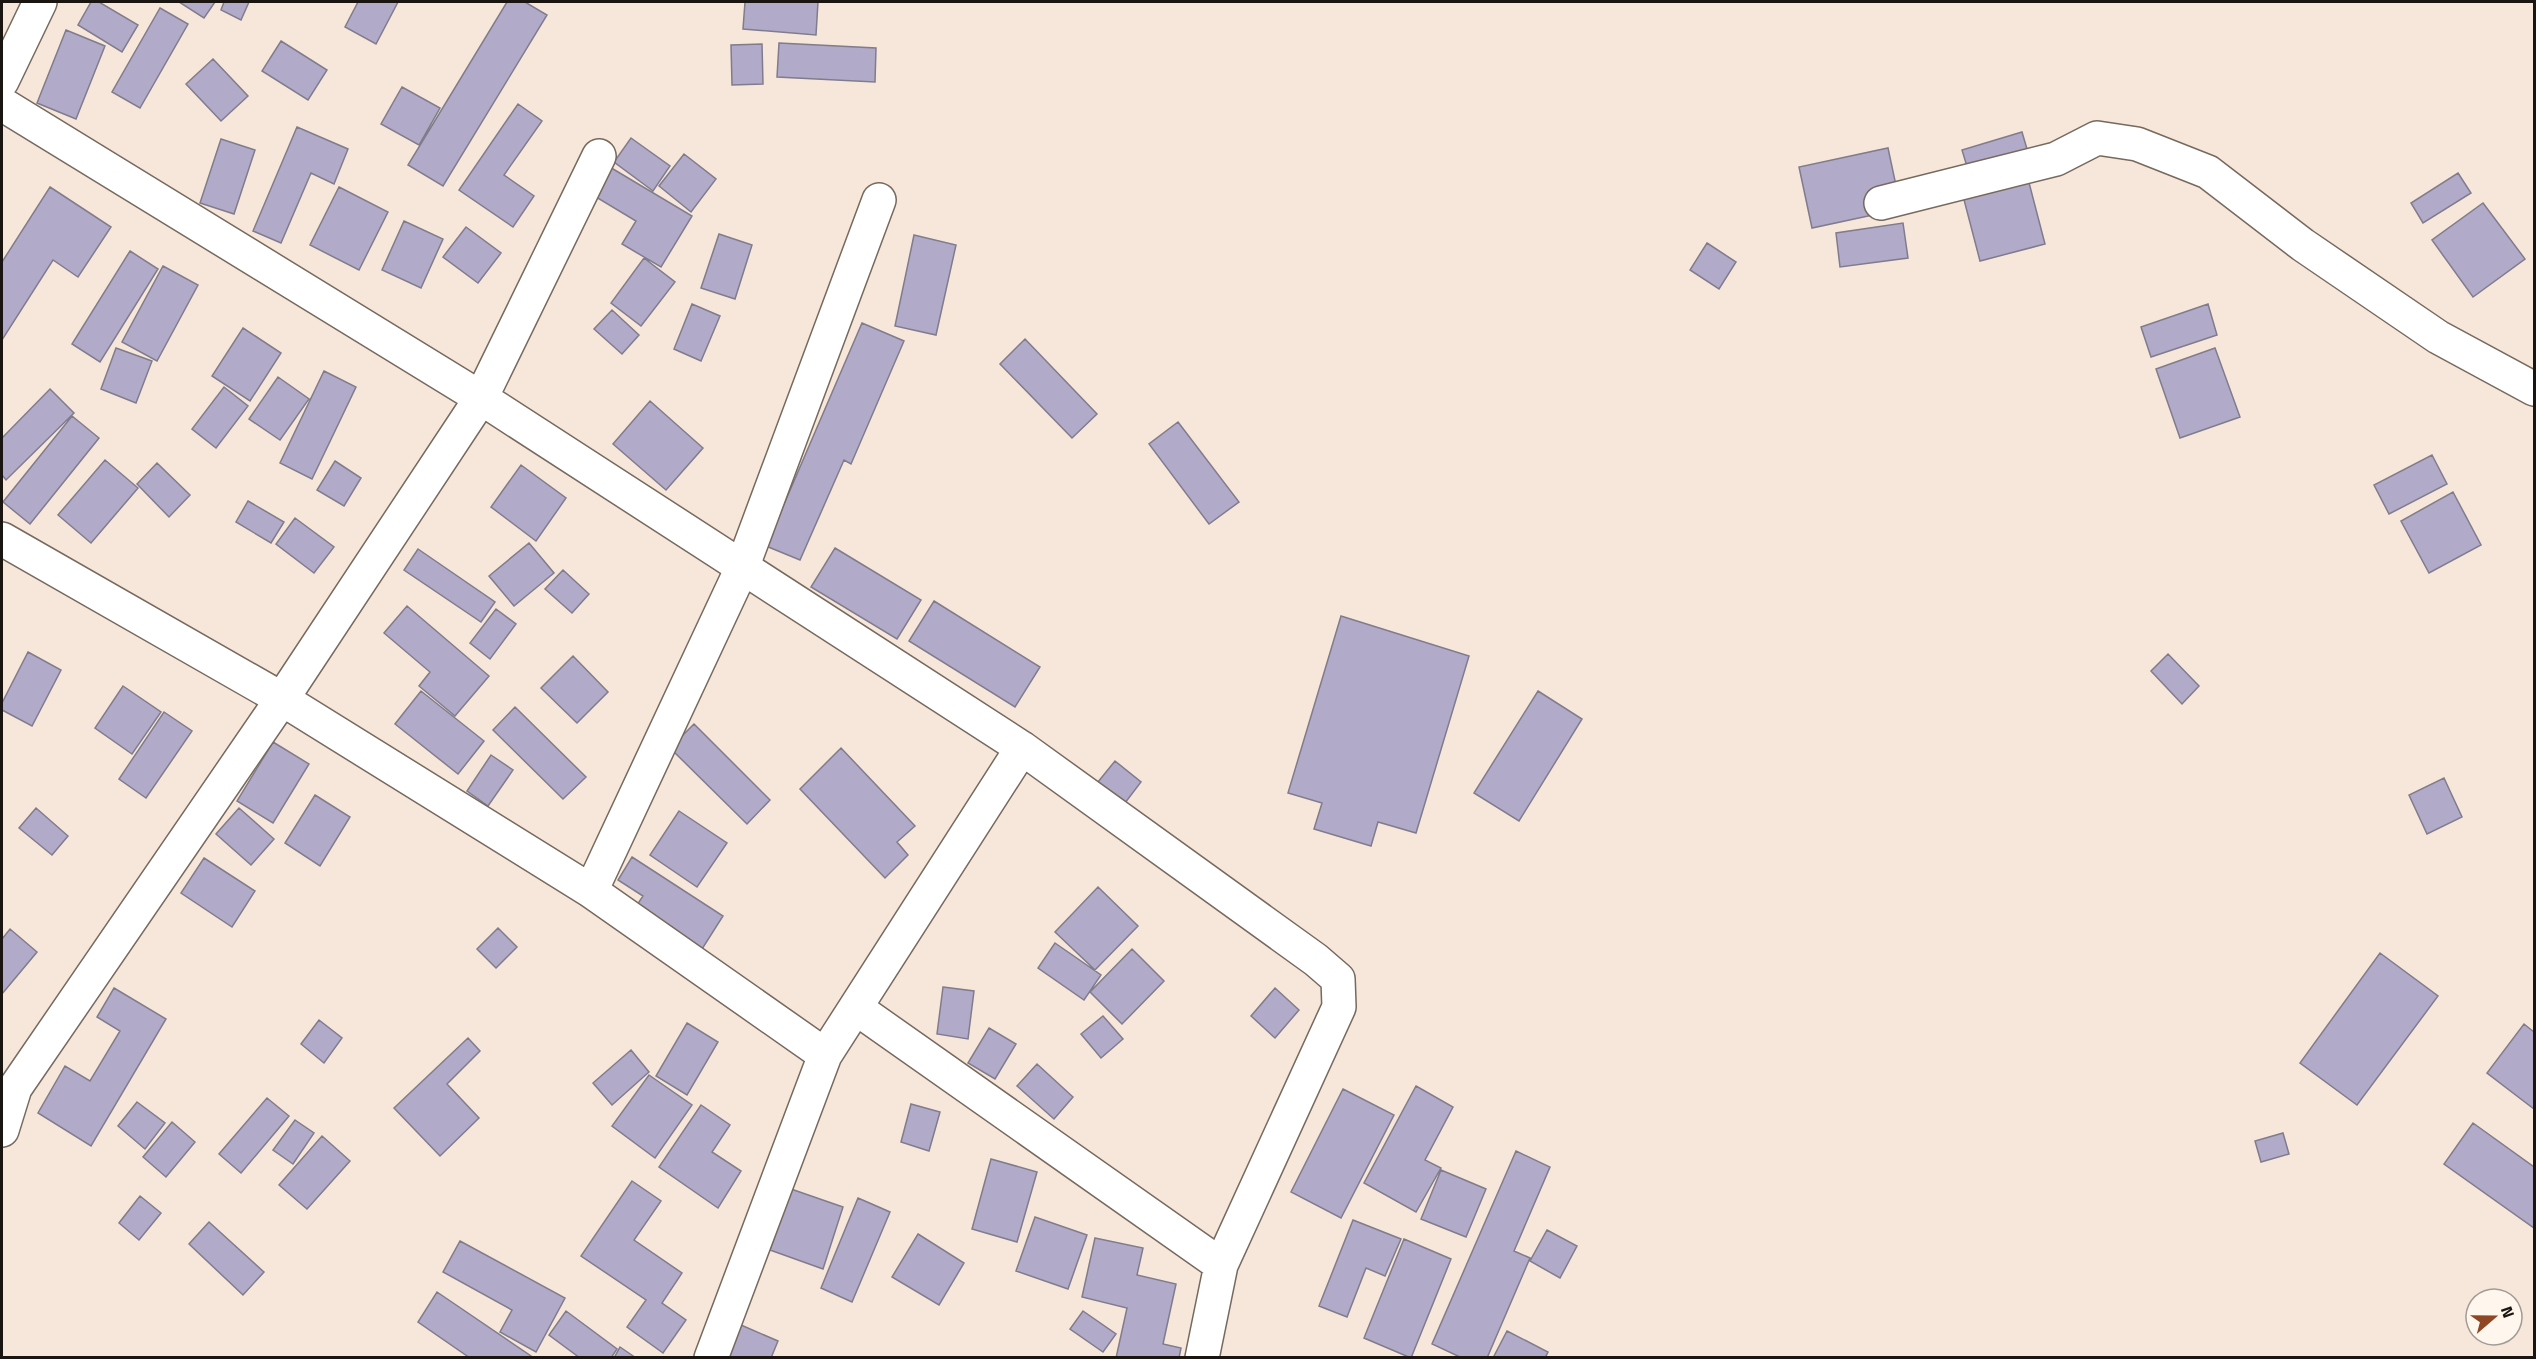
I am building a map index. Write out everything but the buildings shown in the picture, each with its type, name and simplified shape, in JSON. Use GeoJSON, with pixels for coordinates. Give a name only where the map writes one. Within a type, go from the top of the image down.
{"type":"FeatureCollection","features":[{"type":"Feature","properties":{"kind":"street"},"geometry":{"type":"LineString","coordinates":[[2,81],[40,2]]}},
{"type":"Feature","properties":{"kind":"street"},"geometry":{"type":"LineString","coordinates":[[2,104],[482,398],[1022,748],[1306,953],[1338,979],[1339,1007],[1221,1265],[1202,1358]]}},
{"type":"Feature","properties":{"kind":"street"},"geometry":{"type":"LineString","coordinates":[[1881,203],[2056,159],[2097,138],[2137,144],[2208,172],[2303,245],[2438,337],[2535,390]]}},
{"type":"Feature","properties":{"kind":"street"},"geometry":{"type":"LineString","coordinates":[[2,1130],[15,1088],[282,699],[482,398],[599,156]]}},
{"type":"Feature","properties":{"kind":"street"},"geometry":{"type":"LineString","coordinates":[[591,891],[742,568],[879,200]]}},
{"type":"Feature","properties":{"kind":"street"},"geometry":{"type":"LineString","coordinates":[[2,539],[282,699],[591,891],[825,1055]]}},
{"type":"Feature","properties":{"kind":"street"},"geometry":{"type":"LineString","coordinates":[[711,1358],[825,1055],[1022,748]]}},
{"type":"Feature","properties":{"kind":"street"},"geometry":{"type":"LineString","coordinates":[[856,1008],[1221,1265]]}}]}
